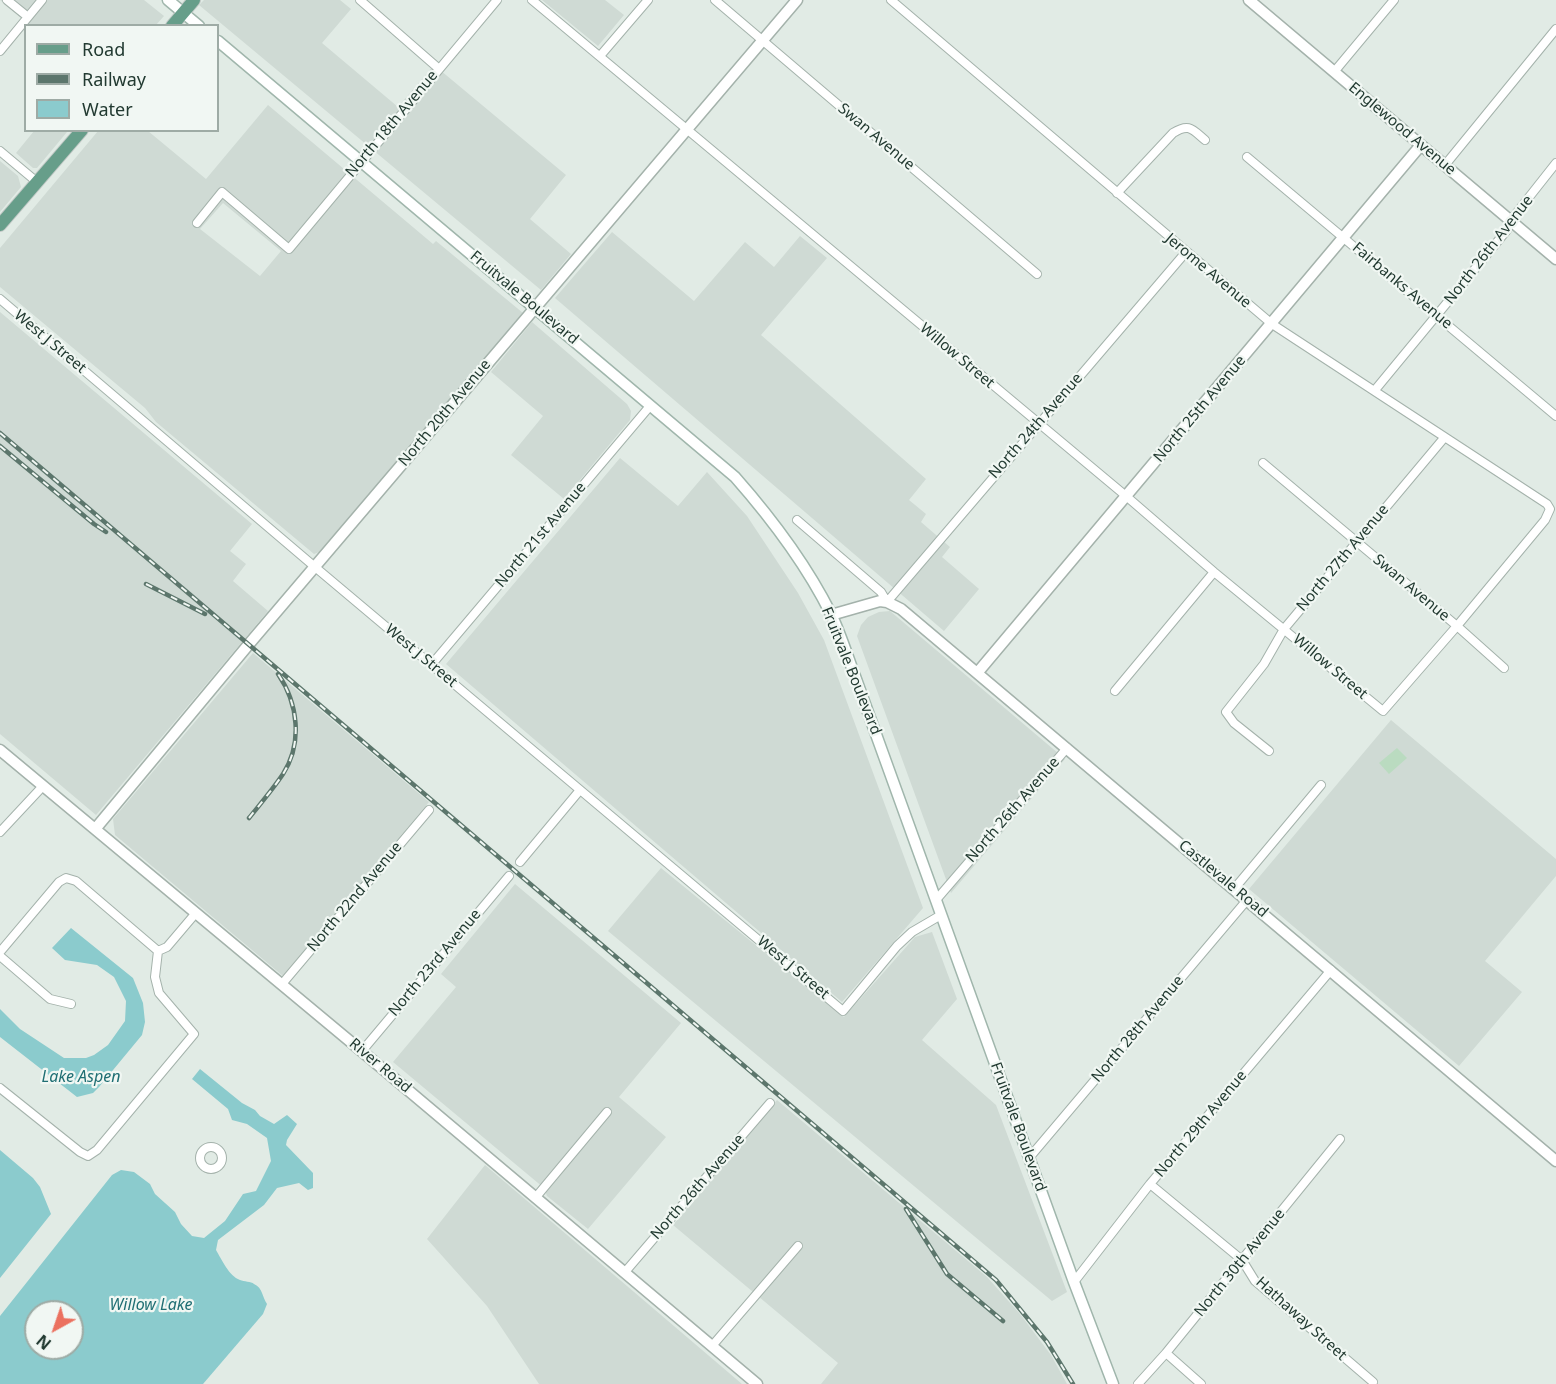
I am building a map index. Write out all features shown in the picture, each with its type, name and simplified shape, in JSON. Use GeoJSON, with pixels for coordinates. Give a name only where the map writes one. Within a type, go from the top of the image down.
{"type":"FeatureCollection","features":[{"type":"Feature","properties":{"kind":"main road"},"geometry":{"type":"LineString","coordinates":[[174,24],[194,0]]}},
{"type":"Feature","properties":{"kind":"main road"},"geometry":{"type":"LineString","coordinates":[[0,225],[79,132]]}},
{"type":"Feature","properties":{"kind":"street"},"geometry":{"type":"LineString","coordinates":[[7,0],[28,18]]}},
{"type":"Feature","properties":{"kind":"street"},"geometry":{"type":"LineString","coordinates":[[0,51],[42,0]]}},
{"type":"Feature","properties":{"kind":"street"},"geometry":{"type":"LineString","coordinates":[[168,0],[197,24]]}},
{"type":"Feature","properties":{"kind":"street"},"geometry":{"type":"LineString","coordinates":[[360,0],[438,68]]}},
{"type":"Feature","properties":{"kind":"street","name":"North 18th Avenue"},"geometry":{"type":"LineString","coordinates":[[196,223],[222,192],[289,249],[497,0]]}},
{"type":"Feature","properties":{"kind":"street","name":"Willow Street"},"geometry":{"type":"LineString","coordinates":[[532,0],[1383,711],[1457,626]]}},
{"type":"Feature","properties":{"kind":"street"},"geometry":{"type":"LineString","coordinates":[[600,56],[648,0]]}},
{"type":"Feature","properties":{"kind":"street","name":"Swan Avenue"},"geometry":{"type":"LineString","coordinates":[[714,0],[1037,274]]}},
{"type":"Feature","properties":{"kind":"street","name":"North 20th Avenue"},"geometry":{"type":"LineString","coordinates":[[96,828],[796,0]]}},
{"type":"Feature","properties":{"kind":"street","name":"Jerome Avenue"},"geometry":{"type":"LineString","coordinates":[[891,0],[1272,324],[1541,500],[1550,509],[1545,520],[1457,626]]}},
{"type":"Feature","properties":{"kind":"street","name":"Englewood Avenue"},"geometry":{"type":"LineString","coordinates":[[1249,0],[1556,259]]}},
{"type":"Feature","properties":{"kind":"street"},"geometry":{"type":"LineString","coordinates":[[1334,72],[1394,0]]}},
{"type":"Feature","properties":{"kind":"street"},"geometry":{"type":"LineString","coordinates":[[1445,165],[1556,29]]}},
{"type":"Feature","properties":{"kind":"street","name":"Fruitvale Boulevard"},"geometry":{"type":"LineString","coordinates":[[219,42],[735,477],[791,546],[831,615],[1113,1384]]}},
{"type":"Feature","properties":{"kind":"street"},"geometry":{"type":"LineString","coordinates":[[1117,193],[1173,133],[1182,127],[1192,129],[1205,140]]}},
{"type":"Feature","properties":{"kind":"street","name":"North 25th Avenue"},"geometry":{"type":"LineString","coordinates":[[978,672],[1421,145]]}},
{"type":"Feature","properties":{"kind":"street"},"geometry":{"type":"LineString","coordinates":[[0,151],[37,182]]}},
{"type":"Feature","properties":{"kind":"street","name":"Fairbanks Avenue"},"geometry":{"type":"LineString","coordinates":[[1247,157],[1556,416]]}},
{"type":"Feature","properties":{"kind":"street","name":"North 26th Avenue"},"geometry":{"type":"LineString","coordinates":[[1375,390],[1507,230],[1510,220],[1556,163]]}},
{"type":"Feature","properties":{"kind":"street","name":"North 24th Avenue"},"geometry":{"type":"LineString","coordinates":[[887,602],[1186,252]]}},
{"type":"Feature","properties":{"kind":"street","name":"West J Street"},"geometry":{"type":"LineString","coordinates":[[0,299],[843,1011],[897,946],[912,932],[942,915]]}},
{"type":"Feature","properties":{"kind":"street","name":"North 21st Avenue"},"geometry":{"type":"LineString","coordinates":[[432,664],[650,406]]}},
{"type":"Feature","properties":{"kind":"street","name":"North 27th Avenue"},"geometry":{"type":"LineString","coordinates":[[1269,751],[1234,723],[1226,712],[1264,664],[1284,629],[1444,438]]}},
{"type":"Feature","properties":{"kind":"street","name":"Swan Avenue"},"geometry":{"type":"LineString","coordinates":[[1263,463],[1504,668]]}},
{"type":"Feature","properties":{"kind":"street","name":"Castlevale Road"},"geometry":{"type":"LineString","coordinates":[[797,519],[881,592],[887,602],[901,609],[978,672],[1556,1161]]}},
{"type":"Feature","properties":{"kind":"street"},"geometry":{"type":"LineString","coordinates":[[1115,691],[1214,572]]}},
{"type":"Feature","properties":{"kind":"street"},"geometry":{"type":"LineString","coordinates":[[831,615],[880,601],[887,602]]}},
{"type":"Feature","properties":{"kind":"street","name":"North 26th Avenue"},"geometry":{"type":"LineString","coordinates":[[936,900],[1067,748]]}},
{"type":"Feature","properties":{"kind":"street","name":"River Road"},"geometry":{"type":"LineString","coordinates":[[0,750],[96,828],[195,914],[282,984],[757,1384]]}},
{"type":"Feature","properties":{"kind":"street"},"geometry":{"type":"LineString","coordinates":[[1234,889],[1321,784]]}},
{"type":"Feature","properties":{"kind":"street"},"geometry":{"type":"LineString","coordinates":[[0,832],[43,786]]}},
{"type":"Feature","properties":{"kind":"street"},"geometry":{"type":"LineString","coordinates":[[520,862],[580,790]]}},
{"type":"Feature","properties":{"kind":"street","name":"North 22nd Avenue"},"geometry":{"type":"LineString","coordinates":[[282,984],[429,810]]}},
{"type":"Feature","properties":{"kind":"street","name":"North 23rd Avenue"},"geometry":{"type":"LineString","coordinates":[[362,1051],[509,876]]}},
{"type":"Feature","properties":{"kind":"street"},"geometry":{"type":"LineString","coordinates":[[71,1004],[51,999],[0,954],[59,882],[66,878],[76,881],[158,951]]}},
{"type":"Feature","properties":{"kind":"street","name":"North 28th Avenue"},"geometry":{"type":"LineString","coordinates":[[1029,1158],[1247,900]]}},
{"type":"Feature","properties":{"kind":"street"},"geometry":{"type":"LineString","coordinates":[[158,951],[167,947],[195,914]]}},
{"type":"Feature","properties":{"kind":"street"},"geometry":{"type":"LineString","coordinates":[[0,1088],[80,1152],[88,1156],[97,1150],[194,1034],[159,993],[155,977],[158,951]]}},
{"type":"Feature","properties":{"kind":"street","name":"North 29th Avenue"},"geometry":{"type":"LineString","coordinates":[[1074,1282],[1150,1184],[1331,970]]}},
{"type":"Feature","properties":{"kind":"street","name":"North 26th Avenue"},"geometry":{"type":"LineString","coordinates":[[625,1272],[770,1103]]}},
{"type":"Feature","properties":{"kind":"street"},"geometry":{"type":"LineString","coordinates":[[536,1197],[607,1112]]}},
{"type":"Feature","properties":{"kind":"street","name":"North 30th Avenue"},"geometry":{"type":"LineString","coordinates":[[1138,1384],[1166,1353],[1340,1139]]}},
{"type":"Feature","properties":{"kind":"street","name":"Hathaway Street"},"geometry":{"type":"LineString","coordinates":[[1150,1184],[1242,1260],[1255,1281],[1373,1383]]}},
{"type":"Feature","properties":{"kind":"street"},"geometry":{"type":"LineString","coordinates":[[712,1346],[798,1246]]}},
{"type":"Feature","properties":{"kind":"street"},"geometry":{"type":"LineString","coordinates":[[1166,1353],[1201,1384]]}},
{"type":"Feature","properties":{"kind":"shaded area"},"geometry":{"type":"Polygon","coordinates":[[[0,0],[144,0],[164,16],[157,24],[29,24],[0,0]]]}},
{"type":"Feature","properties":{"kind":"shaded area"},"geometry":{"type":"Polygon","coordinates":[[[204,0],[340,0],[351,9],[322,43],[398,107],[434,65],[566,175],[530,219],[571,254],[541,290],[199,5],[204,0]]]}},
{"type":"Feature","properties":{"kind":"shaded area"},"geometry":{"type":"Polygon","coordinates":[[[542,0],[605,0],[624,15],[598,46],[542,0]]]}},
{"type":"Feature","properties":{"kind":"shaded area"},"geometry":{"type":"Polygon","coordinates":[[[268,105],[433,244],[436,241],[523,313],[322,551],[314,554],[0,287],[0,248],[97,132],[149,132],[206,179],[268,105]],[[223,203],[200,229],[260,276],[281,251],[223,203]]]}},
{"type":"Feature","properties":{"kind":"shaded area"},"geometry":{"type":"Polygon","coordinates":[[[33,132],[67,132],[37,168],[33,168],[16,153],[33,132]]]}},
{"type":"Feature","properties":{"kind":"shaded area"},"geometry":{"type":"Polygon","coordinates":[[[0,161],[18,176],[21,187],[0,212],[0,161]]]}},
{"type":"Feature","properties":{"kind":"shaded area"},"geometry":{"type":"Polygon","coordinates":[[[612,232],[694,301],[745,242],[774,267],[800,236],[827,258],[761,335],[926,479],[909,500],[926,514],[921,522],[950,547],[942,557],[979,589],[944,631],[555,298],[612,232]]]}},
{"type":"Feature","properties":{"kind":"shaded area"},"geometry":{"type":"Polygon","coordinates":[[[0,312],[252,524],[230,551],[246,564],[233,581],[268,611],[96,815],[0,734],[0,312]]]}},
{"type":"Feature","properties":{"kind":"shaded area"},"geometry":{"type":"Polygon","coordinates":[[[532,322],[627,404],[631,411],[630,420],[564,499],[511,455],[543,416],[491,372],[532,322]]]}},
{"type":"Feature","properties":{"kind":"shaded area"},"geometry":{"type":"Polygon","coordinates":[[[620,458],[678,506],[707,472],[747,516],[798,593],[824,640],[923,908],[842,1002],[446,664],[620,458]]]}},
{"type":"Feature","properties":{"kind":"shaded area"},"geometry":{"type":"Polygon","coordinates":[[[890,611],[1065,759],[951,893],[857,636],[861,625],[868,617],[879,612],[890,611]]]}},
{"type":"Feature","properties":{"kind":"shaded area"},"geometry":{"type":"Polygon","coordinates":[[[253,653],[429,802],[283,976],[115,835],[113,819],[253,653]]]}},
{"type":"Feature","properties":{"kind":"shaded area"},"geometry":{"type":"Polygon","coordinates":[[[1391,720],[1556,859],[1556,876],[1485,961],[1522,992],[1459,1066],[1249,889],[1391,720]]]}},
{"type":"Feature","properties":{"kind":"shaded area"},"geometry":{"type":"Polygon","coordinates":[[[661,868],[844,1017],[915,937],[932,932],[957,999],[922,1040],[996,1105],[1067,1292],[1052,1301],[608,931],[661,868]]]}},
{"type":"Feature","properties":{"kind":"shaded area"},"geometry":{"type":"Polygon","coordinates":[[[515,884],[681,1023],[619,1097],[666,1137],[588,1229],[547,1196],[544,1188],[393,1062],[456,987],[441,974],[515,884]]]}},
{"type":"Feature","properties":{"kind":"shaded area"},"geometry":{"type":"Polygon","coordinates":[[[777,1100],[987,1277],[1020,1314],[1051,1355],[1067,1384],[821,1384],[838,1363],[673,1225],[777,1100]]]}},
{"type":"Feature","properties":{"kind":"shaded area"},"geometry":{"type":"Polygon","coordinates":[[[485,1165],[742,1384],[539,1384],[487,1306],[427,1239],[485,1165]]]}},
{"type":"Feature","properties":{"kind":"green space"},"geometry":{"type":"Polygon","coordinates":[[[1397,748],[1407,758],[1389,774],[1379,763],[1397,748]]]}},
{"type":"Feature","properties":{"kind":"water","name":"Lake Aspen"},"geometry":{"type":"Polygon","coordinates":[[[71,928],[133,978],[143,1003],[145,1022],[142,1035],[99,1087],[93,1093],[77,1097],[0,1037],[0,1009],[20,1029],[64,1058],[86,1058],[108,1045],[125,1021],[126,1001],[114,977],[97,965],[65,960],[52,948],[71,928]]]}},
{"type":"Feature","properties":{"kind":"water","name":"Willow Lake"},"geometry":{"type":"Polygon","coordinates":[[[200,1069],[242,1103],[274,1124],[287,1115],[297,1124],[286,1145],[313,1173],[313,1188],[308,1190],[299,1183],[277,1188],[264,1205],[218,1240],[216,1250],[229,1271],[236,1278],[253,1283],[261,1290],[267,1304],[263,1314],[203,1384],[0,1384],[0,1316],[112,1175],[121,1170],[134,1172],[150,1184],[155,1194],[175,1212],[181,1224],[192,1236],[204,1238],[225,1221],[243,1194],[256,1191],[271,1161],[267,1138],[247,1124],[232,1120],[228,1109],[192,1079],[200,1069]]]}},
{"type":"Feature","properties":{"kind":"water"},"geometry":{"type":"Polygon","coordinates":[[[0,1150],[33,1178],[40,1187],[51,1214],[0,1278],[0,1150]]]}},
{"type":"Feature","properties":{"kind":"railway"},"geometry":{"type":"LineString","coordinates":[[0,433],[996,1280],[1047,1342],[1073,1384]]}},
{"type":"Feature","properties":{"kind":"railway"},"geometry":{"type":"LineString","coordinates":[[0,446],[106,532]]}},
{"type":"Feature","properties":{"kind":"railway"},"geometry":{"type":"LineString","coordinates":[[146,584],[205,614]]}},
{"type":"Feature","properties":{"kind":"railway"},"geometry":{"type":"LineString","coordinates":[[249,818],[283,774],[293,749],[294,710],[285,685],[278,674]]}},
{"type":"Feature","properties":{"kind":"railway"},"geometry":{"type":"LineString","coordinates":[[906,1209],[947,1274],[1003,1321]]}}]}
